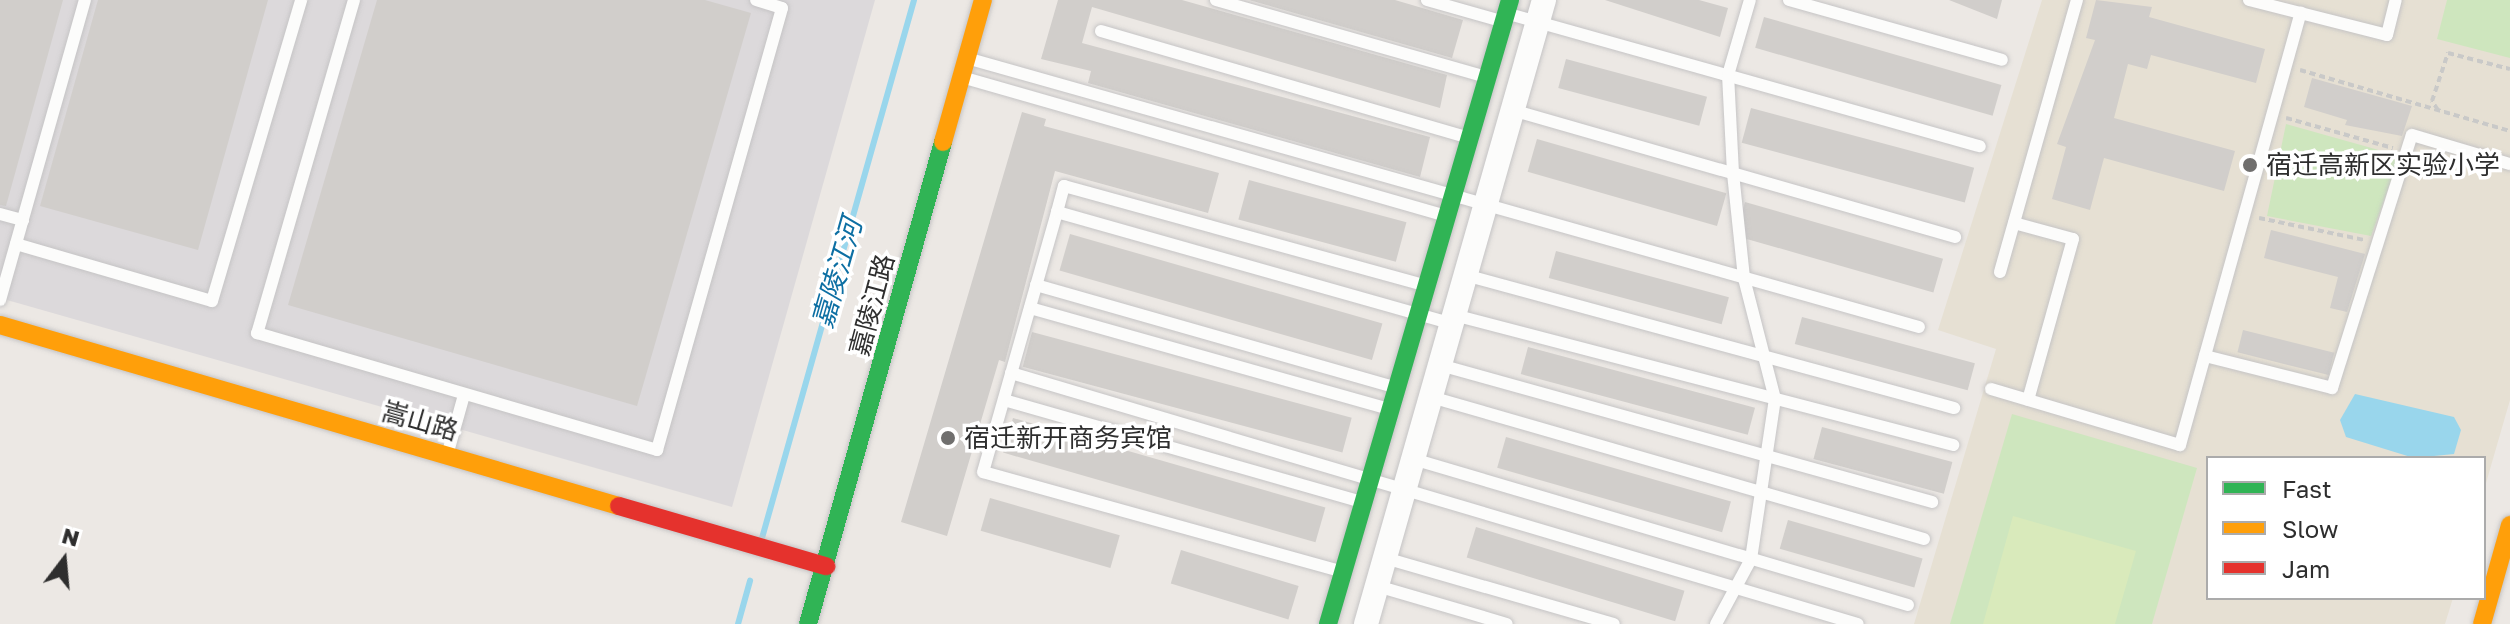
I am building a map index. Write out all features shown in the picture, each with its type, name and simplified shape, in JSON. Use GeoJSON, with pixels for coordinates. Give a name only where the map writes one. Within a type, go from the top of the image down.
{"type":"FeatureCollection","features":[{"type":"Feature","properties":{"kind":"street","name":"嘉陵江路"},"geometry":{"type":"LineString","coordinates":[[808,624],[983,0]]}},
{"type":"Feature","properties":{"kind":"street"},"geometry":{"type":"LineString","coordinates":[[1366,624],[1540,11]]}},
{"type":"Feature","properties":{"kind":"street"},"geometry":{"type":"LineString","coordinates":[[1328,624],[1506,12]]}},
{"type":"Feature","properties":{"kind":"street","name":"嵩山路"},"geometry":{"type":"LineString","coordinates":[[0,325],[826,566]]}},
{"type":"Feature","properties":{"kind":"street"},"geometry":{"type":"LineString","coordinates":[[2482,624],[2510,525]]}},
{"type":"Feature","properties":{"kind":"lane"},"geometry":{"type":"LineString","coordinates":[[0,300],[85,0]]}},
{"type":"Feature","properties":{"kind":"lane"},"geometry":{"type":"LineString","coordinates":[[16,244],[212,301],[301,0]]}},
{"type":"Feature","properties":{"kind":"lane"},"geometry":{"type":"LineString","coordinates":[[354,0],[257,333],[657,450],[782,8],[756,0]]}},
{"type":"Feature","properties":{"kind":"lane"},"geometry":{"type":"LineString","coordinates":[[1216,0],[1487,77]]}},
{"type":"Feature","properties":{"kind":"lane"},"geometry":{"type":"LineString","coordinates":[[1427,0],[1506,12],[1540,11],[1728,75],[1980,146]]}},
{"type":"Feature","properties":{"kind":"lane"},"geometry":{"type":"LineString","coordinates":[[1716,624],[1751,559],[1765,493],[1775,399],[1768,357],[1744,278],[1733,173],[1728,75],[1750,0]]}},
{"type":"Feature","properties":{"kind":"lane"},"geometry":{"type":"LineString","coordinates":[[1789,0],[2002,60]]}},
{"type":"Feature","properties":{"kind":"lane"},"geometry":{"type":"LineString","coordinates":[[2000,272],[2077,0]]}},
{"type":"Feature","properties":{"kind":"lane"},"geometry":{"type":"LineString","coordinates":[[2249,0],[2387,35],[2396,0]]}},
{"type":"Feature","properties":{"kind":"lane"},"geometry":{"type":"LineString","coordinates":[[1991,389],[2180,445],[2301,13]]}},
{"type":"Feature","properties":{"kind":"lane"},"geometry":{"type":"LineString","coordinates":[[1101,31],[1469,137]]}},
{"type":"Feature","properties":{"kind":"lane"},"geometry":{"type":"LineString","coordinates":[[967,58],[1919,327]]}},
{"type":"Feature","properties":{"kind":"lane"},"geometry":{"type":"LineString","coordinates":[[962,78],[1447,216]]}},
{"type":"Feature","properties":{"kind":"lane"},"geometry":{"type":"LineString","coordinates":[[1512,110],[1955,237]]}},
{"type":"Feature","properties":{"kind":"lane"},"geometry":{"type":"LineString","coordinates":[[2205,356],[2332,388],[2412,135],[2510,164]]}},
{"type":"Feature","properties":{"kind":"lane"},"geometry":{"type":"LineString","coordinates":[[1343,572],[983,472],[1064,186],[1426,286]]}},
{"type":"Feature","properties":{"kind":"lane"},"geometry":{"type":"LineString","coordinates":[[1057,212],[1418,314],[1453,319],[1953,445]]}},
{"type":"Feature","properties":{"kind":"lane"},"geometry":{"type":"LineString","coordinates":[[0,214],[23,220]]}},
{"type":"Feature","properties":{"kind":"lane"},"geometry":{"type":"LineString","coordinates":[[2014,223],[2073,239],[2028,400]]}},
{"type":"Feature","properties":{"kind":"lane"},"geometry":{"type":"LineString","coordinates":[[1465,275],[1954,408]]}},
{"type":"Feature","properties":{"kind":"lane"},"geometry":{"type":"LineString","coordinates":[[1036,285],[1397,387]]}},
{"type":"Feature","properties":{"kind":"lane"},"geometry":{"type":"LineString","coordinates":[[1030,308],[1390,410]]}},
{"type":"Feature","properties":{"kind":"lane"},"geometry":{"type":"LineString","coordinates":[[1440,365],[1932,502]]}},
{"type":"Feature","properties":{"kind":"lane"},"geometry":{"type":"LineString","coordinates":[[1011,373],[1405,487],[1858,624]]}},
{"type":"Feature","properties":{"kind":"lane"},"geometry":{"type":"LineString","coordinates":[[447,455],[464,395]]}},
{"type":"Feature","properties":{"kind":"lane"},"geometry":{"type":"LineString","coordinates":[[1431,397],[1924,539]]}},
{"type":"Feature","properties":{"kind":"lane"},"geometry":{"type":"LineString","coordinates":[[1004,400],[1363,502]]}},
{"type":"Feature","properties":{"kind":"lane"},"geometry":{"type":"LineString","coordinates":[[1413,459],[1908,605]]}},
{"type":"Feature","properties":{"kind":"lane"},"geometry":{"type":"LineString","coordinates":[[1385,558],[1614,624]]}},
{"type":"Feature","properties":{"kind":"lane"},"geometry":{"type":"LineString","coordinates":[[1377,586],[1507,624]]}},
{"type":"Feature","properties":{"kind":"path"},"geometry":{"type":"LineString","coordinates":[[2438,110],[2432,101],[2448,53],[2510,69]]}},
{"type":"Feature","properties":{"kind":"path"},"geometry":{"type":"LineString","coordinates":[[2286,67],[2510,128]]}},
{"type":"Feature","properties":{"kind":"path"},"geometry":{"type":"LineString","coordinates":[[2273,115],[2407,151]]}},
{"type":"Feature","properties":{"kind":"path"},"geometry":{"type":"LineString","coordinates":[[2244,216],[2378,243]]}},
{"type":"Feature","properties":{"kind":"shaded area"},"geometry":{"type":"Polygon","coordinates":[[[0,0],[875,0],[732,507],[0,298],[0,0]]]}},
{"type":"Feature","properties":{"kind":"shaded area","name":"宿迁高新区实验小学"},"geometry":{"type":"Polygon","coordinates":[[[2042,0],[2510,0],[2510,400],[2486,483],[2486,456],[2206,456],[2206,600],[2452,600],[2445,624],[1914,624],[1996,349],[1938,330],[2042,0]]]}},
{"type":"Feature","properties":{"kind":"green space"},"geometry":{"type":"Polygon","coordinates":[[[2447,0],[2510,0],[2510,58],[2437,39],[2447,0]]]}},
{"type":"Feature","properties":{"kind":"green space"},"geometry":{"type":"Polygon","coordinates":[[[2286,124],[2400,156],[2371,236],[2267,216],[2286,124]]]}},
{"type":"Feature","properties":{"kind":"green space"},"geometry":{"type":"Polygon","coordinates":[[[2012,414],[2197,468],[2152,624],[1950,624],[2012,414]]]}},
{"type":"Feature","properties":{"kind":"green space"},"geometry":{"type":"Polygon","coordinates":[[[2013,516],[2136,551],[2115,624],[1983,624],[2013,516]]]}},
{"type":"Feature","properties":{"kind":"water"},"geometry":{"type":"Polygon","coordinates":[[[2355,394],[2454,417],[2461,430],[2454,454],[2408,456],[2346,437],[2340,420],[2355,394]]]}},
{"type":"Feature","properties":{"kind":"building"},"geometry":{"type":"Polygon","coordinates":[[[0,0],[63,0],[6,206],[0,205],[0,0]]]}},
{"type":"Feature","properties":{"kind":"building"},"geometry":{"type":"Polygon","coordinates":[[[98,0],[268,0],[198,250],[40,206],[98,0]]]}},
{"type":"Feature","properties":{"kind":"building"},"geometry":{"type":"Polygon","coordinates":[[[377,0],[705,0],[751,13],[637,406],[288,305],[377,0]]]}},
{"type":"Feature","properties":{"kind":"building"},"geometry":{"type":"Polygon","coordinates":[[[1058,0],[1182,0],[1447,75],[1440,108],[1092,7],[1082,43],[1430,137],[1420,177],[1088,83],[1091,71],[1041,59],[1058,0]]]}},
{"type":"Feature","properties":{"kind":"building"},"geometry":{"type":"Polygon","coordinates":[[[1249,0],[1395,0],[1463,20],[1452,58],[1249,0]]]}},
{"type":"Feature","properties":{"kind":"building"},"geometry":{"type":"Polygon","coordinates":[[[1605,0],[1699,0],[1728,8],[1720,37],[1605,0]]]}},
{"type":"Feature","properties":{"kind":"building"},"geometry":{"type":"Polygon","coordinates":[[[1949,0],[2002,0],[1997,19],[1949,0]]]}},
{"type":"Feature","properties":{"kind":"building"},"geometry":{"type":"Polygon","coordinates":[[[2096,0],[2152,7],[2149,17],[2265,49],[2256,83],[2151,55],[2147,69],[2128,64],[2114,118],[2235,151],[2224,191],[2104,158],[2090,210],[2052,199],[2066,147],[2057,144],[2095,40],[2086,38],[2096,0]]]}},
{"type":"Feature","properties":{"kind":"building"},"geometry":{"type":"Polygon","coordinates":[[[1764,17],[2001,85],[1993,116],[1755,48],[1764,17]]]}},
{"type":"Feature","properties":{"kind":"building"},"geometry":{"type":"Polygon","coordinates":[[[1566,59],[1707,97],[1699,126],[1558,88],[1566,59]]]}},
{"type":"Feature","properties":{"kind":"building"},"geometry":{"type":"Polygon","coordinates":[[[2312,78],[2412,106],[2402,136],[2345,125],[2347,120],[2304,107],[2312,78]]]}},
{"type":"Feature","properties":{"kind":"building"},"geometry":{"type":"Polygon","coordinates":[[[1751,108],[1974,168],[1965,203],[1742,143],[1751,108]]]}},
{"type":"Feature","properties":{"kind":"building"},"geometry":{"type":"Polygon","coordinates":[[[1022,112],[1046,119],[1044,126],[1219,173],[1208,213],[1055,171],[1005,362],[999,360],[947,536],[901,522],[1022,112]]]}},
{"type":"Feature","properties":{"kind":"building"},"geometry":{"type":"Polygon","coordinates":[[[1537,139],[1726,193],[1717,226],[1528,172],[1537,139]]]}},
{"type":"Feature","properties":{"kind":"building"},"geometry":{"type":"Polygon","coordinates":[[[1249,180],[1406,222],[1396,262],[1238,220],[1249,180]]]}},
{"type":"Feature","properties":{"kind":"building"},"geometry":{"type":"Polygon","coordinates":[[[1745,202],[1943,259],[1933,292],[1735,236],[1745,202]]]}},
{"type":"Feature","properties":{"kind":"building"},"geometry":{"type":"Polygon","coordinates":[[[2271,230],[2365,254],[2347,312],[2330,308],[2338,277],[2264,258],[2271,230]]]}},
{"type":"Feature","properties":{"kind":"building"},"geometry":{"type":"Polygon","coordinates":[[[1070,234],[1382,324],[1372,360],[1060,271],[1070,234]]]}},
{"type":"Feature","properties":{"kind":"building"},"geometry":{"type":"Polygon","coordinates":[[[1556,251],[1729,297],[1722,324],[1549,278],[1556,251]]]}},
{"type":"Feature","properties":{"kind":"building"},"geometry":{"type":"Polygon","coordinates":[[[1802,317],[1975,363],[1968,390],[1795,344],[1802,317]]]}},
{"type":"Feature","properties":{"kind":"building"},"geometry":{"type":"Polygon","coordinates":[[[2243,330],[2334,353],[2329,375],[2237,352],[2243,330]]]}},
{"type":"Feature","properties":{"kind":"building"},"geometry":{"type":"Polygon","coordinates":[[[1032,332],[1352,418],[1342,452],[1023,367],[1032,332]]]}},
{"type":"Feature","properties":{"kind":"building"},"geometry":{"type":"Polygon","coordinates":[[[1528,347],[1755,408],[1748,435],[1521,374],[1528,347]]]}},
{"type":"Feature","properties":{"kind":"building"},"geometry":{"type":"Polygon","coordinates":[[[1013,418],[1325,508],[1315,542],[1003,453],[1013,418]]]}},
{"type":"Feature","properties":{"kind":"building"},"geometry":{"type":"Polygon","coordinates":[[[1822,427],[1952,462],[1944,494],[1813,459],[1822,427]]]}},
{"type":"Feature","properties":{"kind":"building"},"geometry":{"type":"Polygon","coordinates":[[[1506,437],[1731,501],[1722,532],[1497,468],[1506,437]]]}},
{"type":"Feature","properties":{"kind":"building"},"geometry":{"type":"Polygon","coordinates":[[[990,498],[1120,535],[1110,568],[981,531],[990,498]]]}},
{"type":"Feature","properties":{"kind":"building"},"geometry":{"type":"Polygon","coordinates":[[[1788,520],[1923,559],[1914,587],[1780,549],[1788,520]]]}},
{"type":"Feature","properties":{"kind":"building"},"geometry":{"type":"Polygon","coordinates":[[[1476,527],[1684,591],[1675,621],[1467,558],[1476,527]]]}},
{"type":"Feature","properties":{"kind":"building"},"geometry":{"type":"Polygon","coordinates":[[[1181,550],[1299,586],[1288,619],[1171,583],[1181,550]]]}},
{"type":"Feature","properties":{"kind":"waterway","name":"嘉陵江河"},"geometry":{"type":"LineString","coordinates":[[762,538],[914,0]]}},
{"type":"Feature","properties":{"kind":"waterway","name":"嘉陵江河"},"geometry":{"type":"LineString","coordinates":[[738,624],[750,581]]}},
{"type":"Feature","properties":{"kind":"traffic: fast"},"geometry":{"type":"LineString","coordinates":[[1328,624],[1510,0]]}},
{"type":"Feature","properties":{"kind":"traffic: fast"},"geometry":{"type":"LineString","coordinates":[[808,624],[943,142]]}},
{"type":"Feature","properties":{"kind":"traffic: slow"},"geometry":{"type":"LineString","coordinates":[[943,142],[983,0]]}},
{"type":"Feature","properties":{"kind":"traffic: slow"},"geometry":{"type":"LineString","coordinates":[[0,325],[619,506]]}},
{"type":"Feature","properties":{"kind":"traffic: slow"},"geometry":{"type":"LineString","coordinates":[[2482,624],[2510,525]]}},
{"type":"Feature","properties":{"kind":"traffic: jam"},"geometry":{"type":"LineString","coordinates":[[619,506],[826,566]]}},
{"type":"Feature","properties":{"kind":"place","name":"宿迁高新区实验小学"},"geometry":{"type":"Point","coordinates":[2250,165]}},
{"type":"Feature","properties":{"kind":"place","name":"宿迁新开商务宾馆"},"geometry":{"type":"Point","coordinates":[948,438]}}]}
